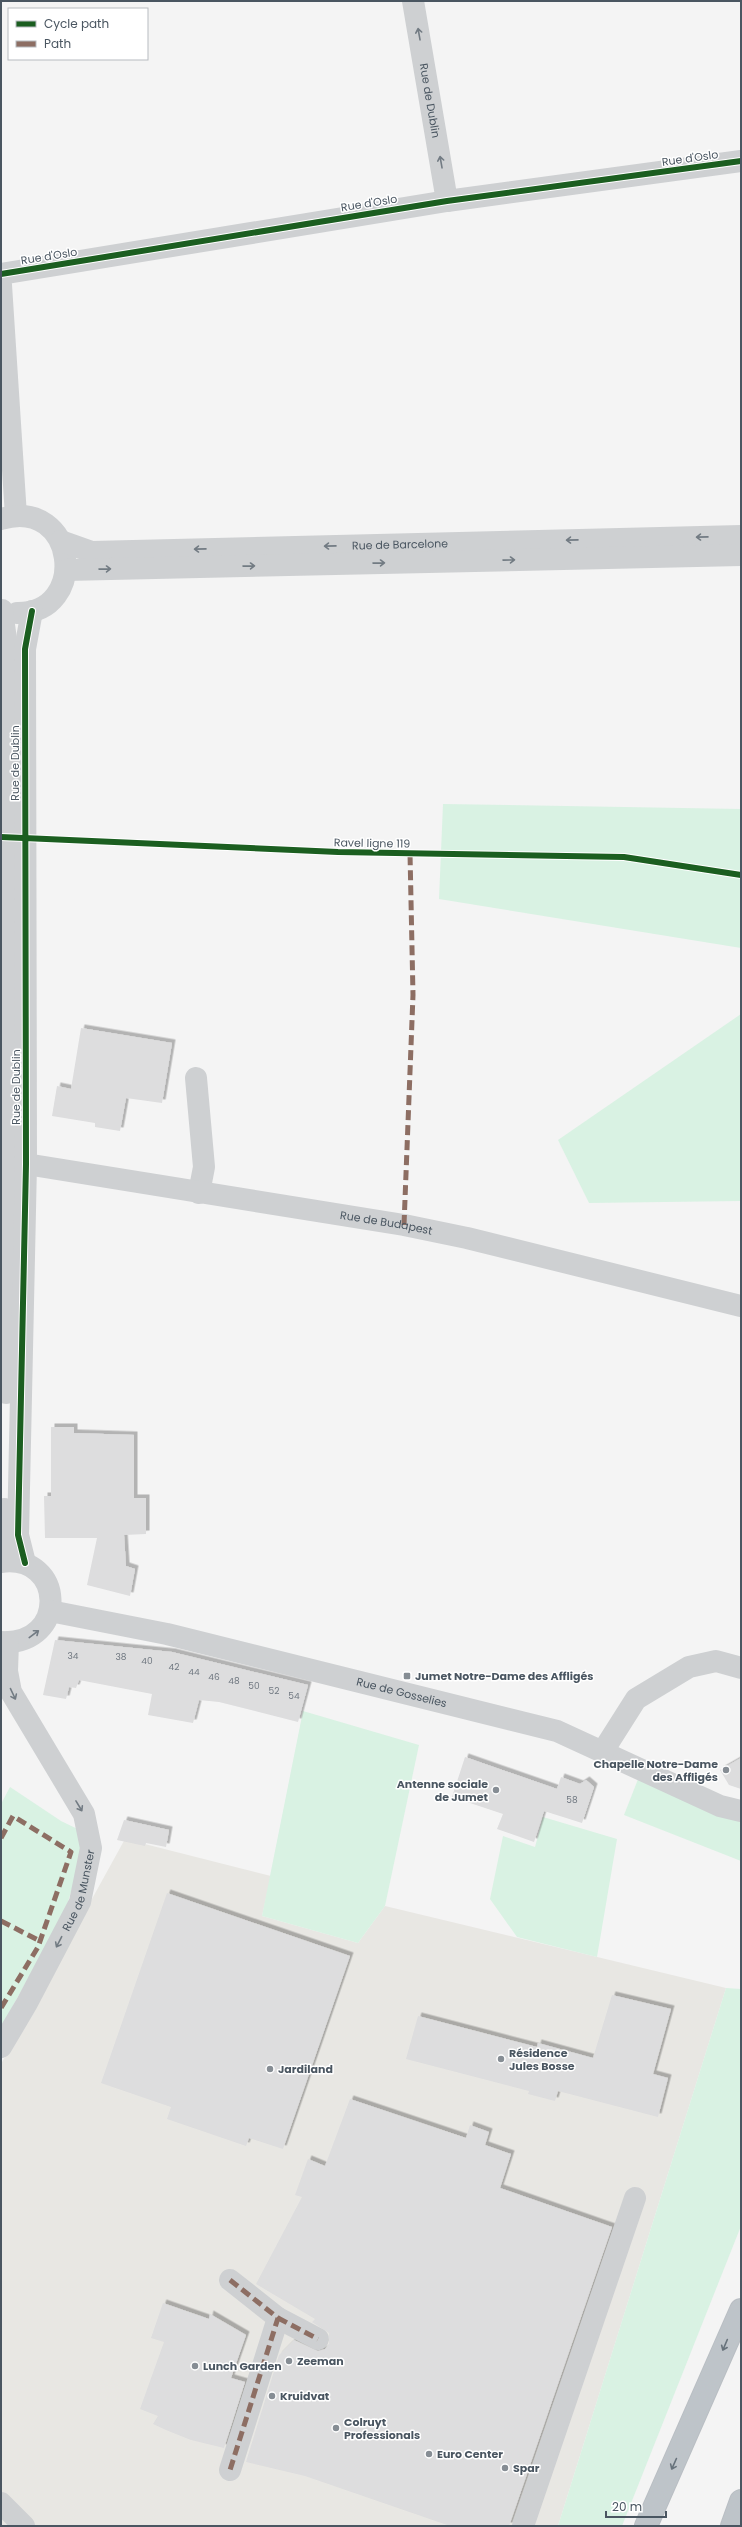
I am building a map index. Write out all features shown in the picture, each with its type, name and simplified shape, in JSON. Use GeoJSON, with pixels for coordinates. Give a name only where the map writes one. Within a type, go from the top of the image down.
{"type":"FeatureCollection","features":[{"type":"Feature","properties":{"kind":"highway"},"geometry":{"type":"LineString","coordinates":[[646,2526],[741,2310]]}},
{"type":"Feature","properties":{"kind":"highway"},"geometry":{"type":"LineString","coordinates":[[732,2526],[741,2501]]}},
{"type":"Feature","properties":{"kind":"street","name":"Rue de Dublin"},"geometry":{"type":"LineString","coordinates":[[413,1],[447,200]]}},
{"type":"Feature","properties":{"kind":"street","name":"Rue d'Oslo"},"geometry":{"type":"LineString","coordinates":[[1,274],[447,200],[741,161]]}},
{"type":"Feature","properties":{"kind":"street"},"geometry":{"type":"LineString","coordinates":[[1,285],[9,517],[30,517],[42,522],[53,530],[61,541],[66,555],[66,570],[63,584],[55,596],[45,605],[32,611],[12,613],[1,610]]}},
{"type":"Feature","properties":{"kind":"street","name":"Rue de Barcelone"},"geometry":{"type":"LineString","coordinates":[[61,541],[92,552],[741,536]]}},
{"type":"Feature","properties":{"kind":"street","name":"Rue de Barcelone"},"geometry":{"type":"LineString","coordinates":[[66,570],[741,555]]}},
{"type":"Feature","properties":{"kind":"street","name":"Rue de Dublin"},"geometry":{"type":"LineString","coordinates":[[1,610],[7,647],[3,1406],[4,1534],[1,1547]]}},
{"type":"Feature","properties":{"kind":"street","name":"Rue de Dublin"},"geometry":{"type":"LineString","coordinates":[[25,1563],[18,1535],[26,1164],[25,649],[32,611]]}},
{"type":"Feature","properties":{"kind":"street"},"geometry":{"type":"LineString","coordinates":[[196,1078],[204,1167],[199,1193]]}},
{"type":"Feature","properties":{"kind":"street","name":"Rue de Budapest"},"geometry":{"type":"LineString","coordinates":[[26,1164],[420,1228],[741,1306]]}},
{"type":"Feature","properties":{"kind":"street"},"geometry":{"type":"LineString","coordinates":[[1,1562],[12,1561],[25,1563],[33,1567],[44,1577],[50,1590],[50,1611],[40,1630],[29,1638],[4,1642]]}},
{"type":"Feature","properties":{"kind":"street","name":"Rue de Gosselies"},"geometry":{"type":"LineString","coordinates":[[50,1611],[167,1634],[557,1731],[720,1806],[741,1811]]}},
{"type":"Feature","properties":{"kind":"street","name":"Rue de Munster"},"geometry":{"type":"LineString","coordinates":[[1,2047],[27,2003],[80,1902],[91,1848],[84,1814],[11,1692],[4,1642]]}},
{"type":"Feature","properties":{"kind":"street"},"geometry":{"type":"LineString","coordinates":[[603,1751],[636,1698],[689,1667],[716,1661],[741,1668]]}},
{"type":"Feature","properties":{"kind":"street"},"geometry":{"type":"LineString","coordinates":[[523,2526],[635,2198]]}},
{"type":"Feature","properties":{"kind":"street"},"geometry":{"type":"LineString","coordinates":[[230,2280],[278,2318],[318,2339]]}},
{"type":"Feature","properties":{"kind":"street"},"geometry":{"type":"LineString","coordinates":[[230,2470],[278,2318]]}},
{"type":"Feature","properties":{"kind":"street"},"geometry":{"type":"LineString","coordinates":[[1,2503],[24,2526]]}},
{"type":"Feature","properties":{"kind":"shaded area"},"geometry":{"type":"Polygon","coordinates":[[[125,1839],[271,1876],[262,1916],[358,1943],[385,1906],[726,1988],[558,2526],[1,2526],[1,2064],[125,1839]]]}},
{"type":"Feature","properties":{"kind":"green space"},"geometry":{"type":"Polygon","coordinates":[[[443,804],[741,809],[741,948],[439,899],[443,804]]]}},
{"type":"Feature","properties":{"kind":"green space"},"geometry":{"type":"Polygon","coordinates":[[[741,1014],[741,1201],[589,1203],[558,1140],[741,1014]]]}},
{"type":"Feature","properties":{"kind":"green space"},"geometry":{"type":"Polygon","coordinates":[[[303,1711],[419,1745],[385,1906],[358,1943],[262,1916],[303,1711]]]}},
{"type":"Feature","properties":{"kind":"green space"},"geometry":{"type":"Polygon","coordinates":[[[642,1769],[741,1808],[741,1861],[624,1815],[642,1769]]]}},
{"type":"Feature","properties":{"kind":"green space"},"geometry":{"type":"Polygon","coordinates":[[[10,1787],[61,1821],[88,1834],[65,1912],[1,2027],[1,1804],[10,1787]]]}},
{"type":"Feature","properties":{"kind":"green space"},"geometry":{"type":"Polygon","coordinates":[[[543,1817],[617,1839],[597,1957],[517,1937],[490,1899],[503,1836],[535,1847],[543,1817]]]}},
{"type":"Feature","properties":{"kind":"green space"},"geometry":{"type":"Polygon","coordinates":[[[726,1988],[741,1989],[741,2226],[622,2526],[558,2526],[726,1988]]]}},
{"type":"Feature","properties":{"kind":"building"},"geometry":{"type":"Polygon","coordinates":[[[81,1028],[172,1043],[162,1103],[126,1098],[120,1131],[95,1127],[95,1123],[52,1116],[57,1086],[71,1089],[81,1028]]]}},
{"type":"Feature","properties":{"kind":"building"},"geometry":{"type":"Polygon","coordinates":[[[51,1427],[74,1427],[74,1433],[134,1435],[134,1498],[146,1498],[146,1534],[124,1535],[126,1566],[135,1569],[130,1596],[87,1585],[97,1538],[45,1538],[44,1496],[51,1496],[51,1427]]]}},
{"type":"Feature","properties":{"kind":"building"},"geometry":{"type":"Polygon","coordinates":[[[55,1640],[172,1652],[308,1685],[298,1722],[219,1702],[199,1700],[193,1723],[148,1715],[152,1694],[79,1680],[76,1688],[69,1687],[66,1699],[43,1695],[55,1640]]]}},
{"type":"Feature","properties":{"kind":"building"},"geometry":{"type":"Polygon","coordinates":[[[465,1757],[557,1789],[561,1777],[580,1784],[586,1780],[594,1787],[582,1823],[544,1811],[534,1842],[497,1829],[503,1814],[452,1797],[465,1757]]]}},
{"type":"Feature","properties":{"kind":"building","name":"Chapelle Notre-Dame des Affligés"},"geometry":{"type":"Polygon","coordinates":[[[741,1758],[741,1789],[729,1785],[720,1770],[741,1758]]]}},
{"type":"Feature","properties":{"kind":"building"},"geometry":{"type":"Polygon","coordinates":[[[124,1820],[169,1830],[166,1847],[146,1843],[145,1846],[117,1840],[124,1820]]]}},
{"type":"Feature","properties":{"kind":"building"},"geometry":{"type":"Polygon","coordinates":[[[167,1893],[350,1956],[283,2149],[249,2138],[246,2146],[167,2119],[171,2107],[101,2083],[167,1893]]]}},
{"type":"Feature","properties":{"kind":"building","name":"Résidence Jules Bosse"},"geometry":{"type":"Polygon","coordinates":[[[612,1995],[671,2009],[653,2074],[668,2078],[658,2117],[558,2091],[555,2101],[528,2094],[529,2091],[406,2059],[418,2016],[537,2047],[538,2043],[593,2058],[612,1995]]]}},
{"type":"Feature","properties":{"kind":"building"},"geometry":{"type":"Polygon","coordinates":[[[350,2099],[466,2138],[470,2125],[489,2132],[485,2145],[511,2154],[500,2188],[612,2227],[509,2526],[450,2526],[305,2476],[246,2462],[279,2355],[294,2340],[318,2351],[325,2349],[329,2344],[329,2333],[312,2322],[315,2319],[256,2284],[302,2197],[295,2195],[308,2159],[325,2166],[350,2099]]]}},
{"type":"Feature","properties":{"kind":"building","name":"Lunch Garden"},"geometry":{"type":"Polygon","coordinates":[[[163,2303],[209,2319],[210,2314],[246,2335],[231,2378],[245,2382],[224,2448],[191,2440],[153,2424],[158,2416],[140,2409],[164,2342],[151,2338],[163,2303]]]}},
{"type":"Feature","properties":{"kind":"marked path"},"geometry":{"type":"LineString","coordinates":[[404,1225],[413,995],[410,853]]}},
{"type":"Feature","properties":{"kind":"marked path"},"geometry":{"type":"LineString","coordinates":[[1,1838],[13,1816],[71,1852],[38,1947],[1,2008]]}},
{"type":"Feature","properties":{"kind":"marked path"},"geometry":{"type":"LineString","coordinates":[[1,1921],[40,1941]]}},
{"type":"Feature","properties":{"kind":"marked path"},"geometry":{"type":"LineString","coordinates":[[230,2280],[278,2318],[230,2470]]}},
{"type":"Feature","properties":{"kind":"marked path"},"geometry":{"type":"LineString","coordinates":[[278,2318],[318,2339]]}},
{"type":"Feature","properties":{"kind":"cycle path"},"geometry":{"type":"LineString","coordinates":[[1,274],[447,201],[741,161]]}},
{"type":"Feature","properties":{"kind":"cycle path"},"geometry":{"type":"LineString","coordinates":[[25,1563],[18,1535],[26,1164],[25,649],[32,611]]}},
{"type":"Feature","properties":{"kind":"cycle path","name":"Ravel ligne 119"},"geometry":{"type":"LineString","coordinates":[[1,837],[338,852],[624,857],[741,875]]}},
{"type":"Feature","properties":{"kind":"place","name":"Jumet Notre-Dame des Affligés"},"geometry":{"type":"Point","coordinates":[407,1676]}},
{"type":"Feature","properties":{"kind":"place","name":"Chapelle Notre-Dame des Affligés"},"geometry":{"type":"Point","coordinates":[726,1770]}},
{"type":"Feature","properties":{"kind":"place","name":"Antenne sociale de Jumet"},"geometry":{"type":"Point","coordinates":[496,1790]}},
{"type":"Feature","properties":{"kind":"place","name":"Résidence Jules Bosse"},"geometry":{"type":"Point","coordinates":[501,2059]}},
{"type":"Feature","properties":{"kind":"place","name":"Jardiland"},"geometry":{"type":"Point","coordinates":[270,2069]}},
{"type":"Feature","properties":{"kind":"place","name":"Zeeman"},"geometry":{"type":"Point","coordinates":[289,2361]}},
{"type":"Feature","properties":{"kind":"place","name":"Lunch Garden"},"geometry":{"type":"Point","coordinates":[195,2366]}},
{"type":"Feature","properties":{"kind":"place","name":"Kruidvat"},"geometry":{"type":"Point","coordinates":[272,2396]}},
{"type":"Feature","properties":{"kind":"place","name":"Colruyt Professionals"},"geometry":{"type":"Point","coordinates":[336,2428]}},
{"type":"Feature","properties":{"kind":"place","name":"Euro Center"},"geometry":{"type":"Point","coordinates":[429,2454]}},
{"type":"Feature","properties":{"kind":"place","name":"Spar"},"geometry":{"type":"Point","coordinates":[505,2468]}}]}
